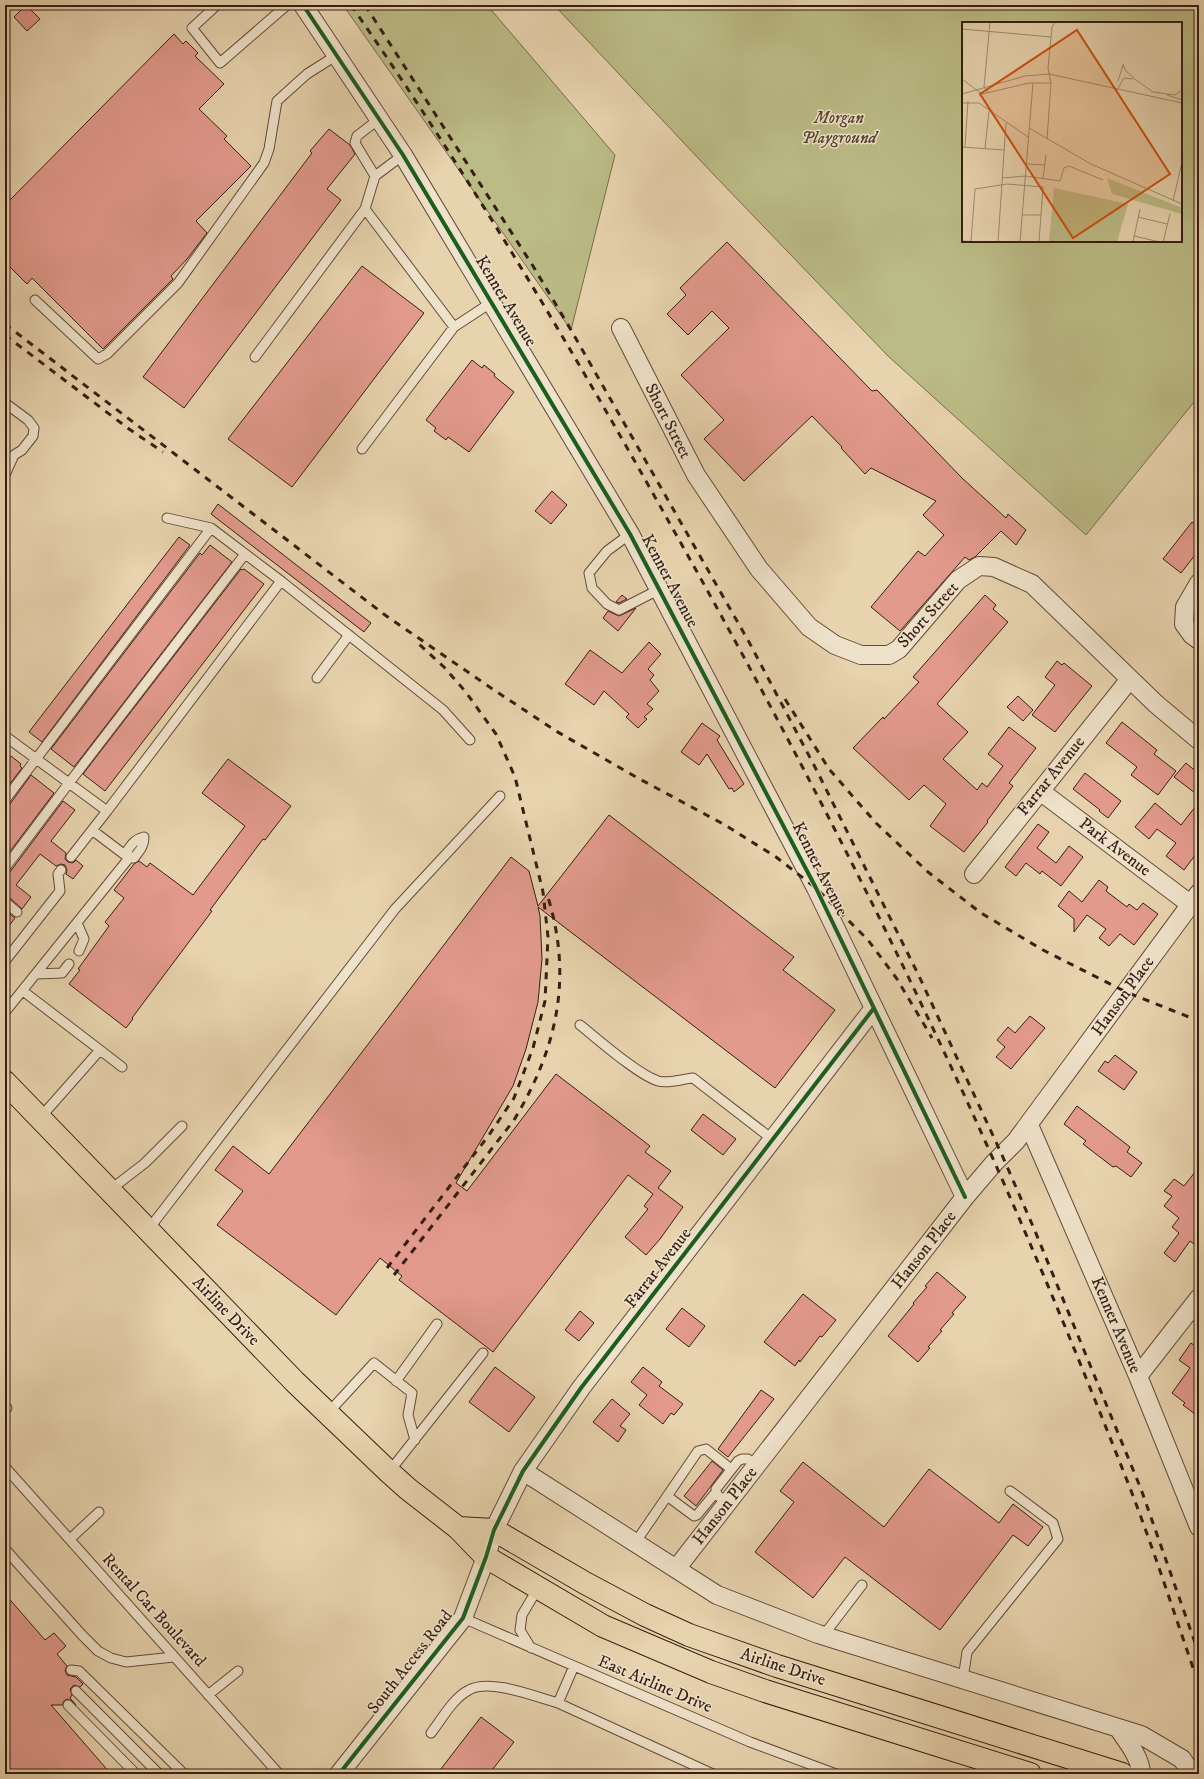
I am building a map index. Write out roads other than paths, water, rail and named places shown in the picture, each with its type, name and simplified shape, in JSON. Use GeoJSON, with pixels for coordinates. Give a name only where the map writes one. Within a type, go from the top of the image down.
{"type":"FeatureCollection","features":[{"type":"Feature","properties":{"kind":"highway","name":"Airline Drive"},"geometry":{"type":"LineString","coordinates":[[5,1082],[327,1413],[408,1489],[458,1528],[486,1557],[603,1626],[711,1672],[765,1691],[1030,1774]]}},
{"type":"Feature","properties":{"kind":"highway","name":"Airline Drive"},"geometry":{"type":"LineString","coordinates":[[458,1528],[494,1530],[585,1583],[645,1615],[689,1635],[777,1666],[1122,1774]]}},
{"type":"Feature","properties":{"kind":"street","name":"Kenner Avenue"},"geometry":{"type":"LineString","coordinates":[[303,5],[403,156],[630,534],[816,888],[965,1197]]}},
{"type":"Feature","properties":{"kind":"street","name":"Short Street"},"geometry":{"type":"LineString","coordinates":[[620,328],[696,475],[759,569],[809,627],[835,645],[861,656],[889,655],[899,649],[958,580],[979,566],[994,567],[1032,584],[1156,704],[1199,740]]}},
{"type":"Feature","properties":{"kind":"street"},"geometry":{"type":"LineString","coordinates":[[1199,583],[1185,607],[1184,624],[1192,635],[1199,640]]}},
{"type":"Feature","properties":{"kind":"street","name":"Farrar Avenue"},"geometry":{"type":"LineString","coordinates":[[974,874],[1130,679]]}},
{"type":"Feature","properties":{"kind":"street","name":"Park Avenue"},"geometry":{"type":"LineString","coordinates":[[1040,791],[1194,899]]}},
{"type":"Feature","properties":{"kind":"street","name":"Hanson Place"},"geometry":{"type":"LineString","coordinates":[[676,1569],[722,1498],[757,1466],[965,1197],[994,1163],[1016,1142],[1194,899]]}},
{"type":"Feature","properties":{"kind":"street","name":"Farrar Avenue"},"geometry":{"type":"LineString","coordinates":[[486,1557],[494,1530],[523,1471],[581,1388],[874,1008]]}},
{"type":"Feature","properties":{"kind":"street","name":"Kenner Avenue"},"geometry":{"type":"LineString","coordinates":[[1029,1125],[1138,1376],[1199,1528]]}},
{"type":"Feature","properties":{"kind":"street"},"geometry":{"type":"LineString","coordinates":[[1138,1376],[1199,1298]]}},
{"type":"Feature","properties":{"kind":"street"},"geometry":{"type":"LineString","coordinates":[[523,1471],[717,1595],[823,1636],[1141,1735],[1182,1759],[1192,1774]]}},
{"type":"Feature","properties":{"kind":"street","name":"South Access Road"},"geometry":{"type":"LineString","coordinates":[[339,1774],[463,1618],[486,1557]]}},
{"type":"Feature","properties":{"kind":"street"},"geometry":{"type":"LineString","coordinates":[[1118,1728],[1131,1747],[1141,1769],[1141,1774]]}},
{"type":"Feature","properties":{"kind":"lane"},"geometry":{"type":"LineString","coordinates":[[217,5],[192,28],[220,63],[286,5]]}},
{"type":"Feature","properties":{"kind":"lane"},"geometry":{"type":"LineString","coordinates":[[35,300],[98,359],[107,354],[178,283],[260,168],[268,149],[277,101],[307,74],[337,55]]}},
{"type":"Feature","properties":{"kind":"lane"},"geometry":{"type":"LineString","coordinates":[[375,176],[355,143],[357,136],[379,119]]}},
{"type":"Feature","properties":{"kind":"lane"},"geometry":{"type":"LineString","coordinates":[[256,357],[365,209],[375,176],[403,156]]}},
{"type":"Feature","properties":{"kind":"lane"},"geometry":{"type":"LineString","coordinates":[[365,209],[454,327]]}},
{"type":"Feature","properties":{"kind":"lane"},"geometry":{"type":"LineString","coordinates":[[362,449],[454,327],[492,302]]}},
{"type":"Feature","properties":{"kind":"lane"},"geometry":{"type":"LineString","coordinates":[[5,403],[28,420],[34,428],[33,436],[22,450],[9,453],[5,475]]}},
{"type":"Feature","properties":{"kind":"lane"},"geometry":{"type":"LineString","coordinates":[[167,518],[211,528],[281,581],[443,710],[470,740]]}},
{"type":"Feature","properties":{"kind":"lane"},"geometry":{"type":"LineString","coordinates":[[5,800],[211,528]]}},
{"type":"Feature","properties":{"kind":"lane"},"geometry":{"type":"LineString","coordinates":[[630,534],[607,551],[589,573],[592,588],[607,604],[619,610],[660,590]]}},
{"type":"Feature","properties":{"kind":"lane"},"geometry":{"type":"LineString","coordinates":[[5,868],[68,782],[245,554]]}},
{"type":"Feature","properties":{"kind":"lane"},"geometry":{"type":"LineString","coordinates":[[71,857],[281,581]]}},
{"type":"Feature","properties":{"kind":"lane"},"geometry":{"type":"LineString","coordinates":[[316,678],[349,635]]}},
{"type":"Feature","properties":{"kind":"lane"},"geometry":{"type":"LineString","coordinates":[[5,736],[37,758],[107,811]]}},
{"type":"Feature","properties":{"kind":"lane"},"geometry":{"type":"LineString","coordinates":[[148,1230],[395,909],[500,796]]}},
{"type":"Feature","properties":{"kind":"lane"},"geometry":{"type":"LineString","coordinates":[[5,1012],[128,858],[92,830]]}},
{"type":"Feature","properties":{"kind":"lane"},"geometry":{"type":"LineString","coordinates":[[5,961],[60,891],[58,874],[61,870]]}},
{"type":"Feature","properties":{"kind":"lane"},"geometry":{"type":"LineString","coordinates":[[5,902],[17,912]]}},
{"type":"Feature","properties":{"kind":"lane"},"geometry":{"type":"LineString","coordinates":[[77,923],[84,939],[79,951]]}},
{"type":"Feature","properties":{"kind":"lane"},"geometry":{"type":"LineString","coordinates":[[36,974],[62,973],[69,964]]}},
{"type":"Feature","properties":{"kind":"lane"},"geometry":{"type":"LineString","coordinates":[[23,991],[122,1067]]}},
{"type":"Feature","properties":{"kind":"lane"},"geometry":{"type":"LineString","coordinates":[[580,1025],[638,1070],[659,1081],[667,1082],[692,1078],[772,1140]]}},
{"type":"Feature","properties":{"kind":"lane"},"geometry":{"type":"LineString","coordinates":[[40,1118],[100,1050]]}},
{"type":"Feature","properties":{"kind":"lane"},"geometry":{"type":"LineString","coordinates":[[109,1190],[145,1163],[182,1126]]}},
{"type":"Feature","properties":{"kind":"lane"},"geometry":{"type":"LineString","coordinates":[[396,1380],[437,1324]]}},
{"type":"Feature","properties":{"kind":"lane"},"geometry":{"type":"LineString","coordinates":[[389,1472],[483,1353]]}},
{"type":"Feature","properties":{"kind":"lane"},"geometry":{"type":"LineString","coordinates":[[327,1413],[374,1363],[412,1393],[408,1415],[415,1440]]}},
{"type":"Feature","properties":{"kind":"lane"},"geometry":{"type":"LineString","coordinates":[[635,1543],[698,1450],[706,1449],[731,1469]]}},
{"type":"Feature","properties":{"kind":"lane"},"geometry":{"type":"LineString","coordinates":[[667,1496],[694,1516],[722,1498],[716,1489],[731,1469],[742,1459],[748,1459],[757,1466]]}},
{"type":"Feature","properties":{"kind":"lane","name":"Rental Car Boulevard"},"geometry":{"type":"LineString","coordinates":[[5,1467],[279,1774]]}},
{"type":"Feature","properties":{"kind":"lane"},"geometry":{"type":"LineString","coordinates":[[963,1679],[967,1652],[1058,1539],[1053,1523],[1010,1491]]}},
{"type":"Feature","properties":{"kind":"lane"},"geometry":{"type":"LineString","coordinates":[[70,1539],[98,1512]]}},
{"type":"Feature","properties":{"kind":"lane"},"geometry":{"type":"LineString","coordinates":[[5,1548],[98,1651],[110,1658],[126,1662],[174,1656]]}},
{"type":"Feature","properties":{"kind":"lane"},"geometry":{"type":"LineString","coordinates":[[823,1636],[862,1585]]}},
{"type":"Feature","properties":{"kind":"lane"},"geometry":{"type":"LineString","coordinates":[[531,1648],[520,1630],[522,1615],[538,1588]]}},
{"type":"Feature","properties":{"kind":"lane","name":"East Airline Drive"},"geometry":{"type":"LineString","coordinates":[[463,1618],[750,1742],[836,1774]]}},
{"type":"Feature","properties":{"kind":"lane"},"geometry":{"type":"LineString","coordinates":[[558,1703],[574,1666]]}},
{"type":"Feature","properties":{"kind":"lane"},"geometry":{"type":"LineString","coordinates":[[71,1670],[79,1671],[184,1774]]}},
{"type":"Feature","properties":{"kind":"lane"},"geometry":{"type":"LineString","coordinates":[[208,1695],[238,1671]]}},
{"type":"Feature","properties":{"kind":"lane"},"geometry":{"type":"LineString","coordinates":[[431,1733],[460,1696],[469,1690],[478,1686],[510,1689],[558,1703],[713,1774]]}},
{"type":"Feature","properties":{"kind":"lane"},"geometry":{"type":"LineString","coordinates":[[76,1691],[159,1774]]}},
{"type":"Feature","properties":{"kind":"lane"},"geometry":{"type":"LineString","coordinates":[[68,1705],[136,1774]]}},
{"type":"Feature","properties":{"kind":"railway"},"geometry":{"type":"LineString","coordinates":[[351,5],[394,68],[476,195],[594,390],[746,661],[820,801],[892,943],[960,1086],[1005,1186],[1090,1387],[1157,1561],[1199,1685]]}},
{"type":"Feature","properties":{"kind":"railway"},"geometry":{"type":"LineString","coordinates":[[365,5],[533,266],[571,330],[749,642],[816,769],[919,976],[1002,1155],[1035,1231],[1141,1489],[1199,1654]]}},
{"type":"Feature","properties":{"kind":"railway"},"geometry":{"type":"LineString","coordinates":[[5,324],[385,615],[556,731],[636,777],[725,825],[776,857],[816,888],[868,940],[897,979],[932,1038]]}},
{"type":"Feature","properties":{"kind":"railway"},"geometry":{"type":"LineString","coordinates":[[5,335],[129,429],[163,452]]}},
{"type":"Feature","properties":{"kind":"railway"},"geometry":{"type":"LineString","coordinates":[[387,1268],[489,1135],[514,1098],[533,1048],[545,1001],[548,937],[543,892],[515,777],[496,734],[465,691],[444,667],[419,644]]}},
{"type":"Feature","properties":{"kind":"railway"},"geometry":{"type":"LineString","coordinates":[[785,699],[829,769],[876,823],[928,872],[981,913],[1043,950],[1126,992],[1199,1021]]}},
{"type":"Feature","properties":{"kind":"railway"},"geometry":{"type":"LineString","coordinates":[[394,1275],[514,1120],[529,1093],[541,1065],[551,1038],[557,1010],[560,982],[559,954],[555,924],[547,894]]}},
{"type":"Feature","properties":{"kind":"park label","name":"Morgan Playground"},"geometry":{"type":"Point","coordinates":[839,128]}}]}
